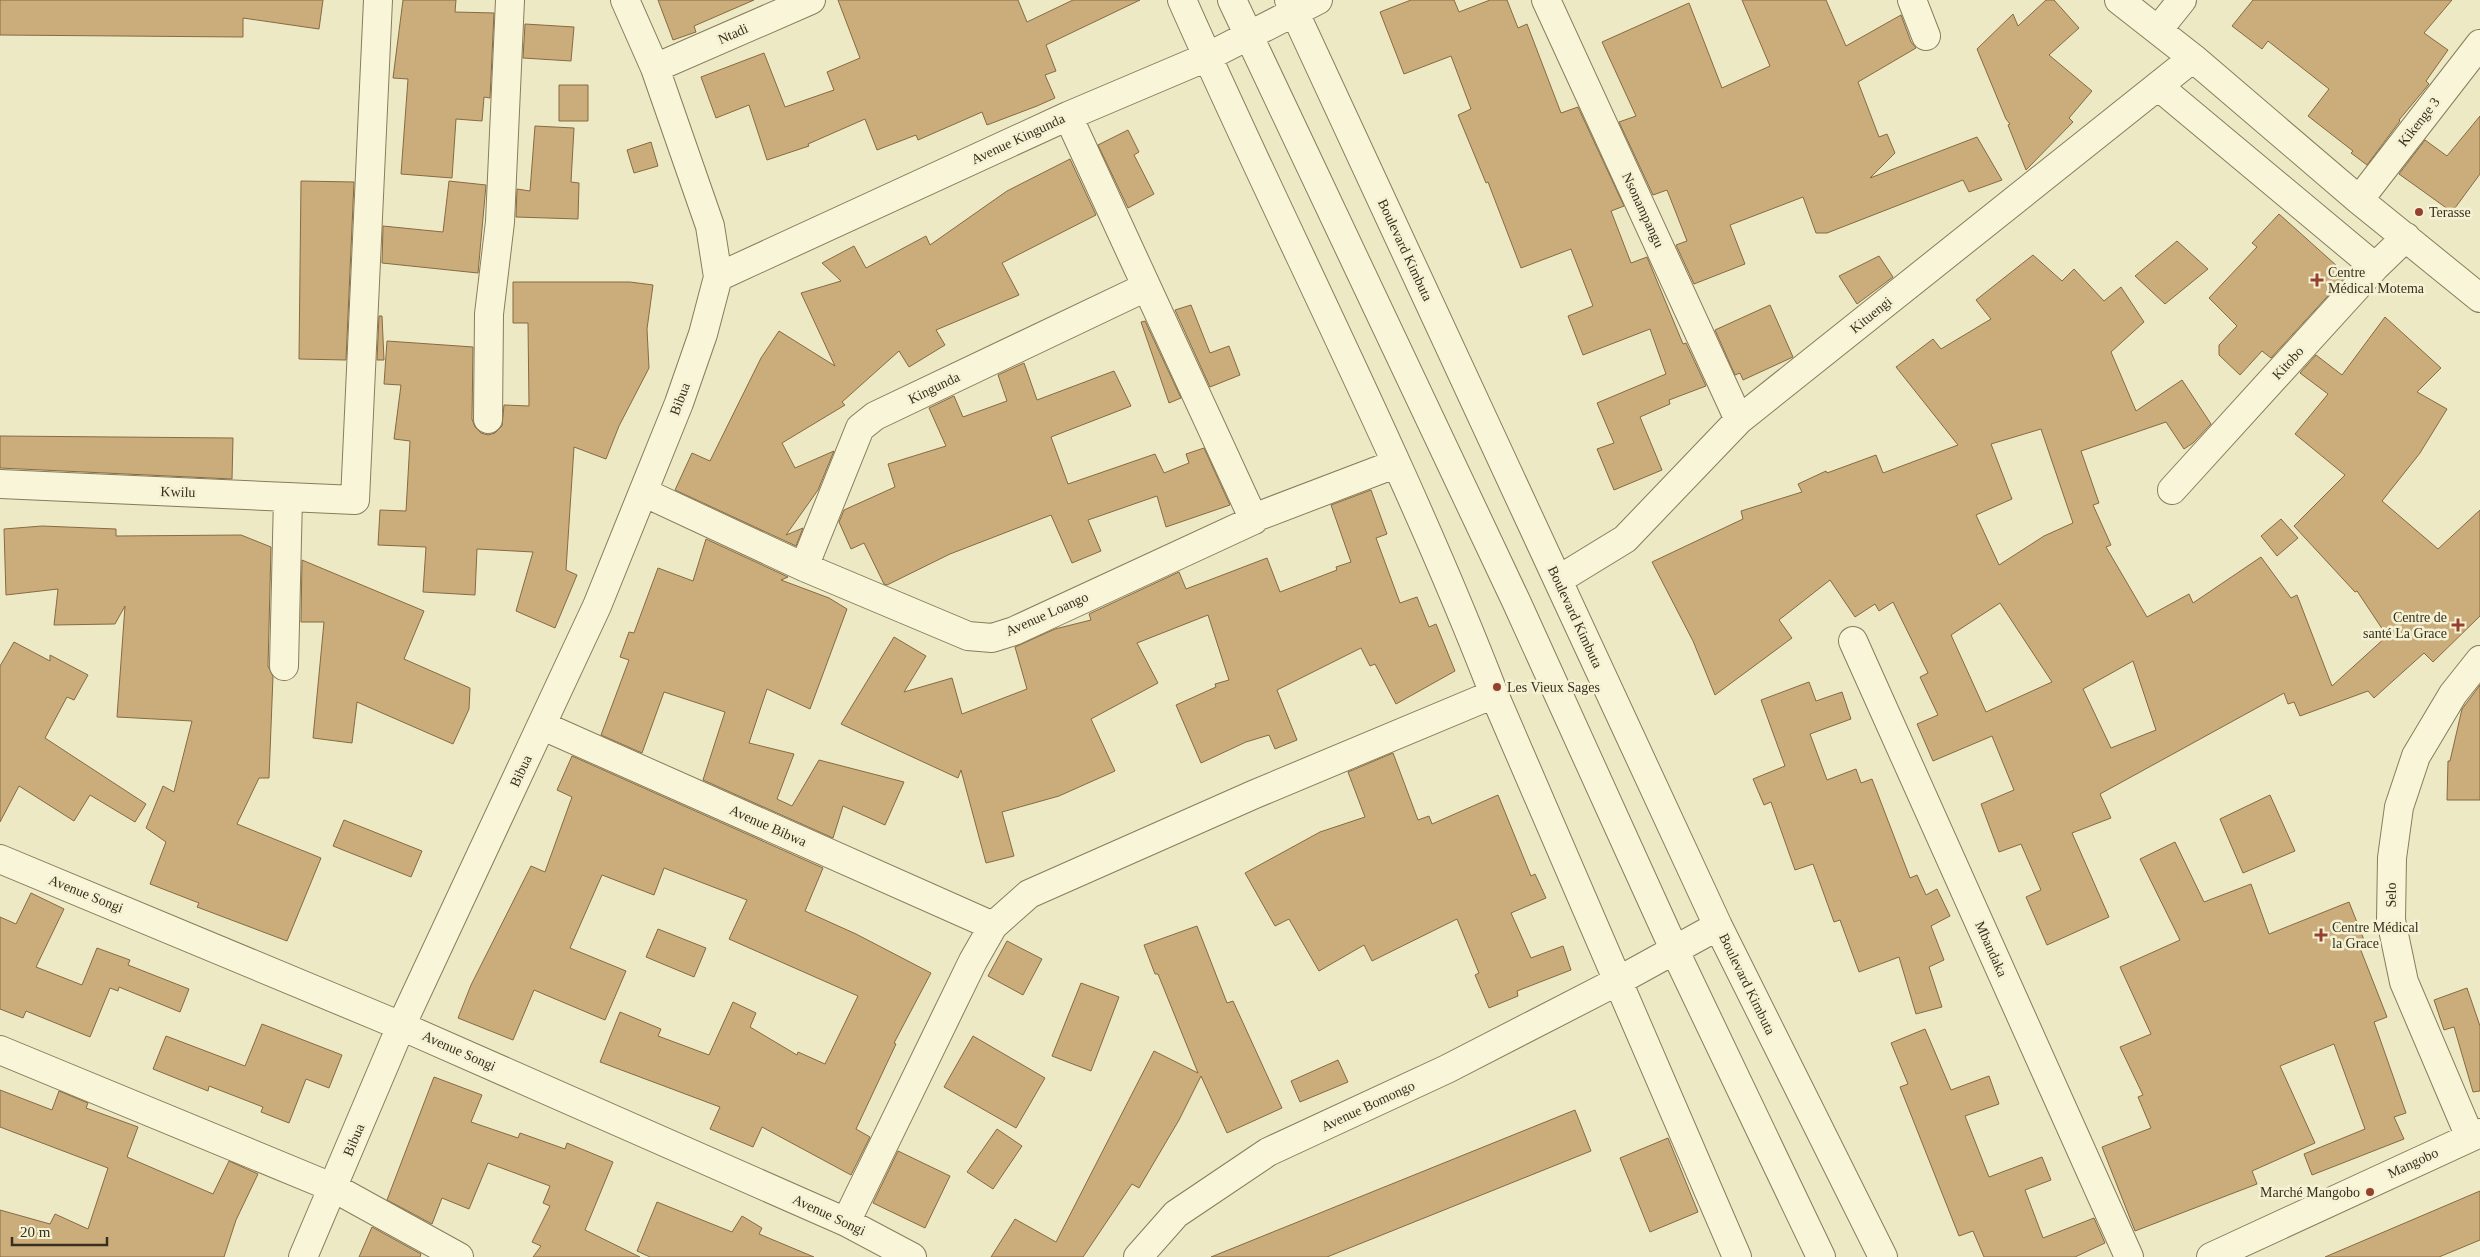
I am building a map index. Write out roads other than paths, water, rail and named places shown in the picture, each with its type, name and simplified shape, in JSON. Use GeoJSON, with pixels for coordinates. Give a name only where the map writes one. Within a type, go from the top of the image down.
{"type":"FeatureCollection","features":[{"type":"Feature","properties":{"kind":"street","name":"Kwilu"},"geometry":{"type":"LineString","coordinates":[[0,484],[355,500],[378,0]]}},
{"type":"Feature","properties":{"kind":"street"},"geometry":{"type":"LineString","coordinates":[[488,419],[489,314],[500,222],[510,0]]}},
{"type":"Feature","properties":{"kind":"street"},"geometry":{"type":"LineString","coordinates":[[625,0],[655,68],[710,226],[718,277]]}},
{"type":"Feature","properties":{"kind":"street","name":"Ntadi"},"geometry":{"type":"LineString","coordinates":[[655,68],[811,0]]}},
{"type":"Feature","properties":{"kind":"street"},"geometry":{"type":"LineString","coordinates":[[1182,0],[1471,634],[1494,694],[1737,1257]]}},
{"type":"Feature","properties":{"kind":"street"},"geometry":{"type":"LineString","coordinates":[[1232,0],[1516,601],[1674,949],[1821,1257]]}},
{"type":"Feature","properties":{"kind":"street","name":"Nsonampangu"},"geometry":{"type":"LineString","coordinates":[[1546,0],[1740,420]]}},
{"type":"Feature","properties":{"kind":"street"},"geometry":{"type":"LineString","coordinates":[[1912,0],[1926,36]]}},
{"type":"Feature","properties":{"kind":"street"},"geometry":{"type":"LineString","coordinates":[[2119,0],[2194,58],[2359,200],[2480,298]]}},
{"type":"Feature","properties":{"kind":"street"},"geometry":{"type":"LineString","coordinates":[[2158,30],[2182,0]]}},
{"type":"Feature","properties":{"kind":"street","name":"Avenue Kingunda"},"geometry":{"type":"LineString","coordinates":[[718,277],[1068,116],[1207,57],[1249,35],[1300,4]]}},
{"type":"Feature","properties":{"kind":"street","name":"Boulevard Kimbuta"},"geometry":{"type":"LineString","coordinates":[[1300,4],[1558,580],[1718,926],[1883,1257]]}},
{"type":"Feature","properties":{"kind":"street","name":"Kikenge 3"},"geometry":{"type":"LineString","coordinates":[[2359,200],[2480,44]]}},
{"type":"Feature","properties":{"kind":"street","name":"Kituengi"},"geometry":{"type":"LineString","coordinates":[[1558,580],[1625,540],[1740,420],[2194,58]]}},
{"type":"Feature","properties":{"kind":"street"},"geometry":{"type":"LineString","coordinates":[[2158,86],[2375,267]]}},
{"type":"Feature","properties":{"kind":"street"},"geometry":{"type":"LineString","coordinates":[[1068,116],[1254,520]]}},
{"type":"Feature","properties":{"kind":"street","name":"Kitobo"},"geometry":{"type":"LineString","coordinates":[[2172,490],[2375,267],[2406,237]]}},
{"type":"Feature","properties":{"kind":"street","name":"Bibua"},"geometry":{"type":"LineString","coordinates":[[303,1257],[334,1188],[401,1026],[543,726],[597,606],[700,343],[718,277]]}},
{"type":"Feature","properties":{"kind":"street","name":"Kingunda"},"geometry":{"type":"LineString","coordinates":[[804,567],[860,428],[875,416],[1146,287]]}},
{"type":"Feature","properties":{"kind":"street","name":"Avenue Loango"},"geometry":{"type":"LineString","coordinates":[[643,492],[804,567],[968,636],[992,638],[1014,631],[1254,520],[1256,517],[1395,464]]}},
{"type":"Feature","properties":{"kind":"street"},"geometry":{"type":"LineString","coordinates":[[284,666],[288,497]]}},
{"type":"Feature","properties":{"kind":"street","name":"Mbandaka"},"geometry":{"type":"LineString","coordinates":[[1853,641],[2130,1257]]}},
{"type":"Feature","properties":{"kind":"street","name":"Selo"},"geometry":{"type":"LineString","coordinates":[[2475,1135],[2404,982],[2391,920],[2392,858],[2399,807],[2416,756],[2453,694],[2480,660]]}},
{"type":"Feature","properties":{"kind":"street"},"geometry":{"type":"LineString","coordinates":[[846,1222],[993,926],[1029,894],[1255,794],[1494,694]]}},
{"type":"Feature","properties":{"kind":"street","name":"Avenue Bibwa"},"geometry":{"type":"LineString","coordinates":[[543,726],[993,926]]}},
{"type":"Feature","properties":{"kind":"street","name":"Avenue Songi"},"geometry":{"type":"LineString","coordinates":[[0,859],[401,1026],[846,1222],[912,1257]]}},
{"type":"Feature","properties":{"kind":"street","name":"Avenue Bomongo"},"geometry":{"type":"LineString","coordinates":[[1138,1257],[1176,1214],[1268,1152],[1448,1069],[1618,982],[1718,926]]}},
{"type":"Feature","properties":{"kind":"street"},"geometry":{"type":"LineString","coordinates":[[0,1050],[334,1188],[459,1257]]}},
{"type":"Feature","properties":{"kind":"street","name":"Mangobo"},"geometry":{"type":"LineString","coordinates":[[2211,1257],[2475,1135]]}},
{"type":"Feature","properties":{"kind":"place","name":"Terasse"},"geometry":{"type":"Point","coordinates":[2419,212]}},
{"type":"Feature","properties":{"kind":"place","name":"Centre Médical Motema"},"geometry":{"type":"Point","coordinates":[2317,280]}},
{"type":"Feature","properties":{"kind":"place","name":"Centre de santé La Grace"},"geometry":{"type":"Point","coordinates":[2458,625]}},
{"type":"Feature","properties":{"kind":"place","name":"Les Vieux Sages"},"geometry":{"type":"Point","coordinates":[1497,687]}},
{"type":"Feature","properties":{"kind":"place","name":"Centre Médical la Grace"},"geometry":{"type":"Point","coordinates":[2321,935]}},
{"type":"Feature","properties":{"kind":"place","name":"Marché Mangobo"},"geometry":{"type":"Point","coordinates":[2370,1192]}}]}
